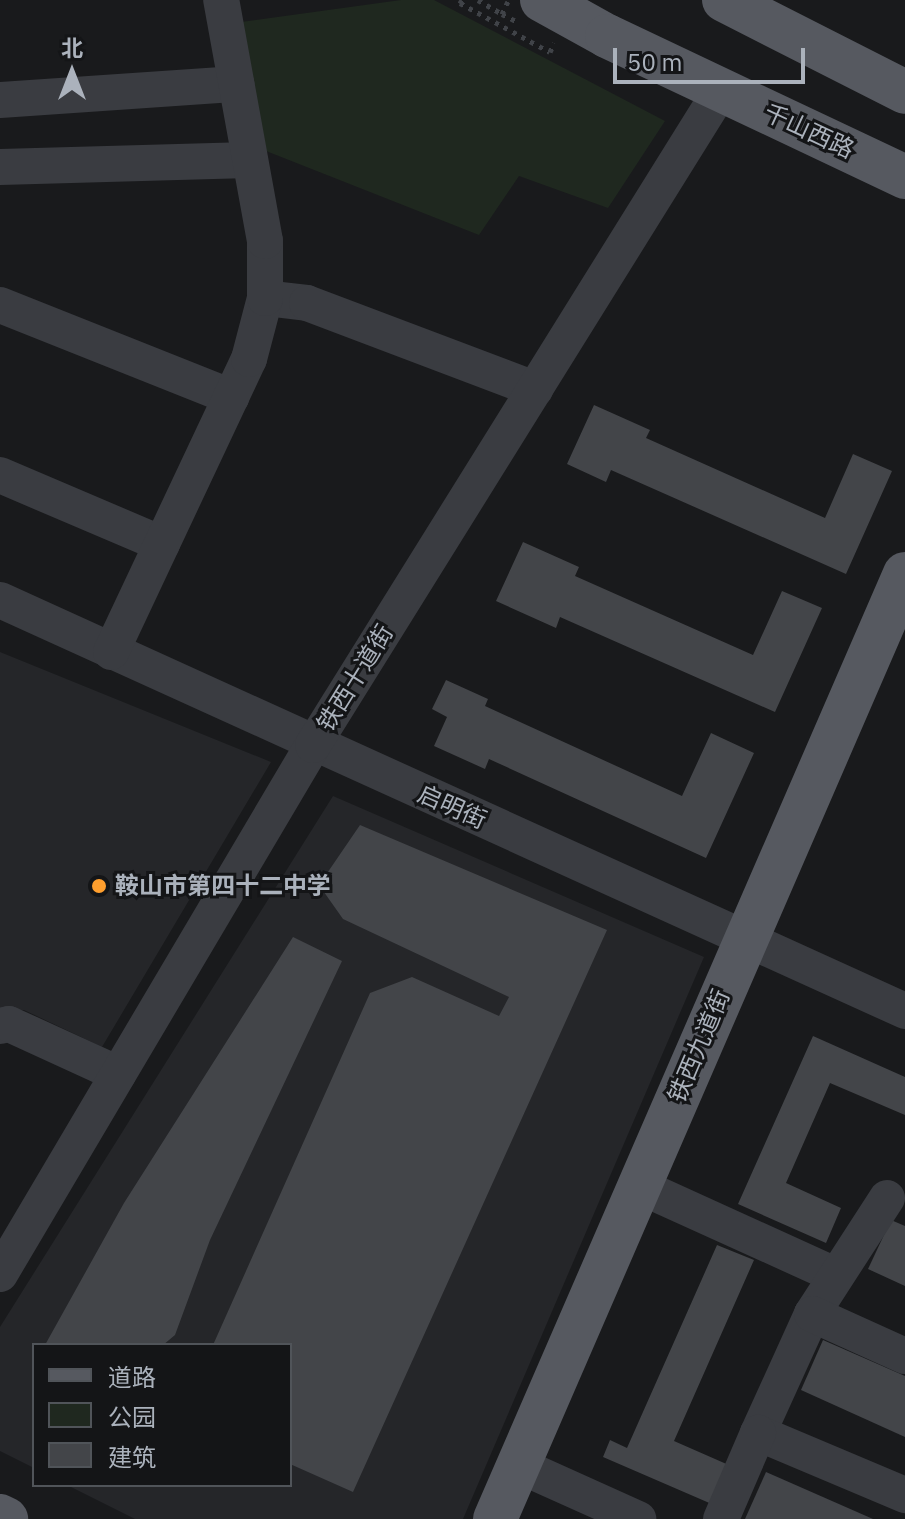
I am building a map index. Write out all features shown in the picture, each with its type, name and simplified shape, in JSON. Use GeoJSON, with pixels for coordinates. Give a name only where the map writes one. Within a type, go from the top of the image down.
{"type":"FeatureCollection","features":[{"type":"Feature","properties":{"kind":"main road"},"geometry":{"type":"LineString","coordinates":[[724,0],[905,92]]}},
{"type":"Feature","properties":{"kind":"main road","name":"千山西路"},"geometry":{"type":"LineString","coordinates":[[520,11],[607,36],[905,177]]}},
{"type":"Feature","properties":{"kind":"main road","name":"铁西九道街"},"geometry":{"type":"LineString","coordinates":[[495,1519],[905,574]]}},
{"type":"Feature","properties":{"kind":"main road"},"geometry":{"type":"LineString","coordinates":[[0,1516],[6,1519]]}},
{"type":"Feature","properties":{"kind":"street"},"geometry":{"type":"LineString","coordinates":[[111,652],[249,359],[265,298],[265,241],[221,0]]}},
{"type":"Feature","properties":{"kind":"street"},"geometry":{"type":"LineString","coordinates":[[0,100],[236,84]]}},
{"type":"Feature","properties":{"kind":"street","name":"铁西十道街"},"geometry":{"type":"LineString","coordinates":[[0,1274],[313,745],[721,90]]}},
{"type":"Feature","properties":{"kind":"street"},"geometry":{"type":"LineString","coordinates":[[0,167],[249,160]]}},
{"type":"Feature","properties":{"kind":"street"},"geometry":{"type":"LineString","coordinates":[[265,298],[307,303],[535,389]]}},
{"type":"Feature","properties":{"kind":"street"},"geometry":{"type":"LineString","coordinates":[[0,305],[231,397]]}},
{"type":"Feature","properties":{"kind":"street"},"geometry":{"type":"LineString","coordinates":[[0,475],[162,544]]}},
{"type":"Feature","properties":{"kind":"street","name":"启明街"},"geometry":{"type":"LineString","coordinates":[[0,600],[313,745],[905,1011]]}},
{"type":"Feature","properties":{"kind":"street"},"geometry":{"type":"LineString","coordinates":[[0,1026],[9,1024],[118,1074]]}},
{"type":"Feature","properties":{"kind":"street"},"geometry":{"type":"LineString","coordinates":[[639,1186],[835,1275]]}},
{"type":"Feature","properties":{"kind":"street"},"geometry":{"type":"LineString","coordinates":[[721,1519],[812,1314],[835,1275],[898,1192]]}},
{"type":"Feature","properties":{"kind":"street"},"geometry":{"type":"LineString","coordinates":[[812,1314],[905,1356]]}},
{"type":"Feature","properties":{"kind":"street"},"geometry":{"type":"LineString","coordinates":[[758,1433],[905,1495]]}},
{"type":"Feature","properties":{"kind":"street"},"geometry":{"type":"LineString","coordinates":[[518,1465],[638,1519]]}},
{"type":"Feature","properties":{"kind":"path"},"geometry":{"type":"LineString","coordinates":[[462,0],[460,3],[503,26]]}},
{"type":"Feature","properties":{"kind":"path"},"geometry":{"type":"LineString","coordinates":[[478,0],[520,11]]}},
{"type":"Feature","properties":{"kind":"path"},"geometry":{"type":"LineString","coordinates":[[508,0],[520,11]]}},
{"type":"Feature","properties":{"kind":"shaded area","name":"鞍山市第四十二中学"},"geometry":{"type":"Polygon","coordinates":[[[0,652],[271,762],[102,1047],[24,1010],[0,1012],[0,652]]]}},
{"type":"Feature","properties":{"kind":"shaded area"},"geometry":{"type":"Polygon","coordinates":[[[333,796],[704,957],[463,1519],[135,1519],[71,1487],[292,1487],[292,1343],[32,1343],[32,1467],[0,1451],[0,1327],[333,796]]]}},
{"type":"Feature","properties":{"kind":"green space"},"geometry":{"type":"Polygon","coordinates":[[[401,0],[434,0],[665,121],[608,208],[519,176],[479,235],[261,149],[241,22],[401,0]]]}},
{"type":"Feature","properties":{"kind":"building"},"geometry":{"type":"Polygon","coordinates":[[[594,405],[650,430],[646,438],[825,518],[853,454],[892,471],[846,574],[611,470],[606,482],[567,464],[594,405]]]}},
{"type":"Feature","properties":{"kind":"building"},"geometry":{"type":"Polygon","coordinates":[[[523,542],[579,567],[575,576],[753,655],[782,591],[822,608],[775,712],[560,617],[556,628],[496,601],[523,542]]]}},
{"type":"Feature","properties":{"kind":"building"},"geometry":{"type":"Polygon","coordinates":[[[446,680],[488,699],[485,706],[682,796],[711,733],[754,753],[706,858],[489,759],[485,769],[434,746],[447,717],[432,709],[446,680]]]}},
{"type":"Feature","properties":{"kind":"building"},"geometry":{"type":"Polygon","coordinates":[[[360,825],[607,930],[353,1492],[292,1465],[292,1343],[214,1343],[370,993],[412,977],[499,1016],[509,997],[343,919],[319,885],[360,825]]]}},
{"type":"Feature","properties":{"kind":"building"},"geometry":{"type":"Polygon","coordinates":[[[293,937],[342,961],[210,1240],[175,1335],[165,1343],[46,1343],[124,1203],[293,937]]]}},
{"type":"Feature","properties":{"kind":"building"},"geometry":{"type":"Polygon","coordinates":[[[813,1036],[905,1077],[905,1115],[830,1083],[786,1183],[841,1208],[826,1243],[738,1204],[813,1036]]]}},
{"type":"Feature","properties":{"kind":"building"},"geometry":{"type":"Polygon","coordinates":[[[891,1220],[905,1226],[905,1286],[868,1269],[891,1220]]]}},
{"type":"Feature","properties":{"kind":"building"},"geometry":{"type":"Polygon","coordinates":[[[717,1245],[754,1260],[674,1441],[731,1466],[714,1505],[603,1457],[610,1440],[627,1448],[717,1245]]]}},
{"type":"Feature","properties":{"kind":"building"},"geometry":{"type":"Polygon","coordinates":[[[823,1340],[905,1376],[905,1437],[801,1390],[823,1340]]]}},
{"type":"Feature","properties":{"kind":"building"},"geometry":{"type":"Polygon","coordinates":[[[766,1472],[873,1519],[745,1519],[766,1472]]]}},
{"type":"Feature","properties":{"kind":"place","name":"鞍山市第四十二中学"},"geometry":{"type":"Point","coordinates":[99,886]}}]}
